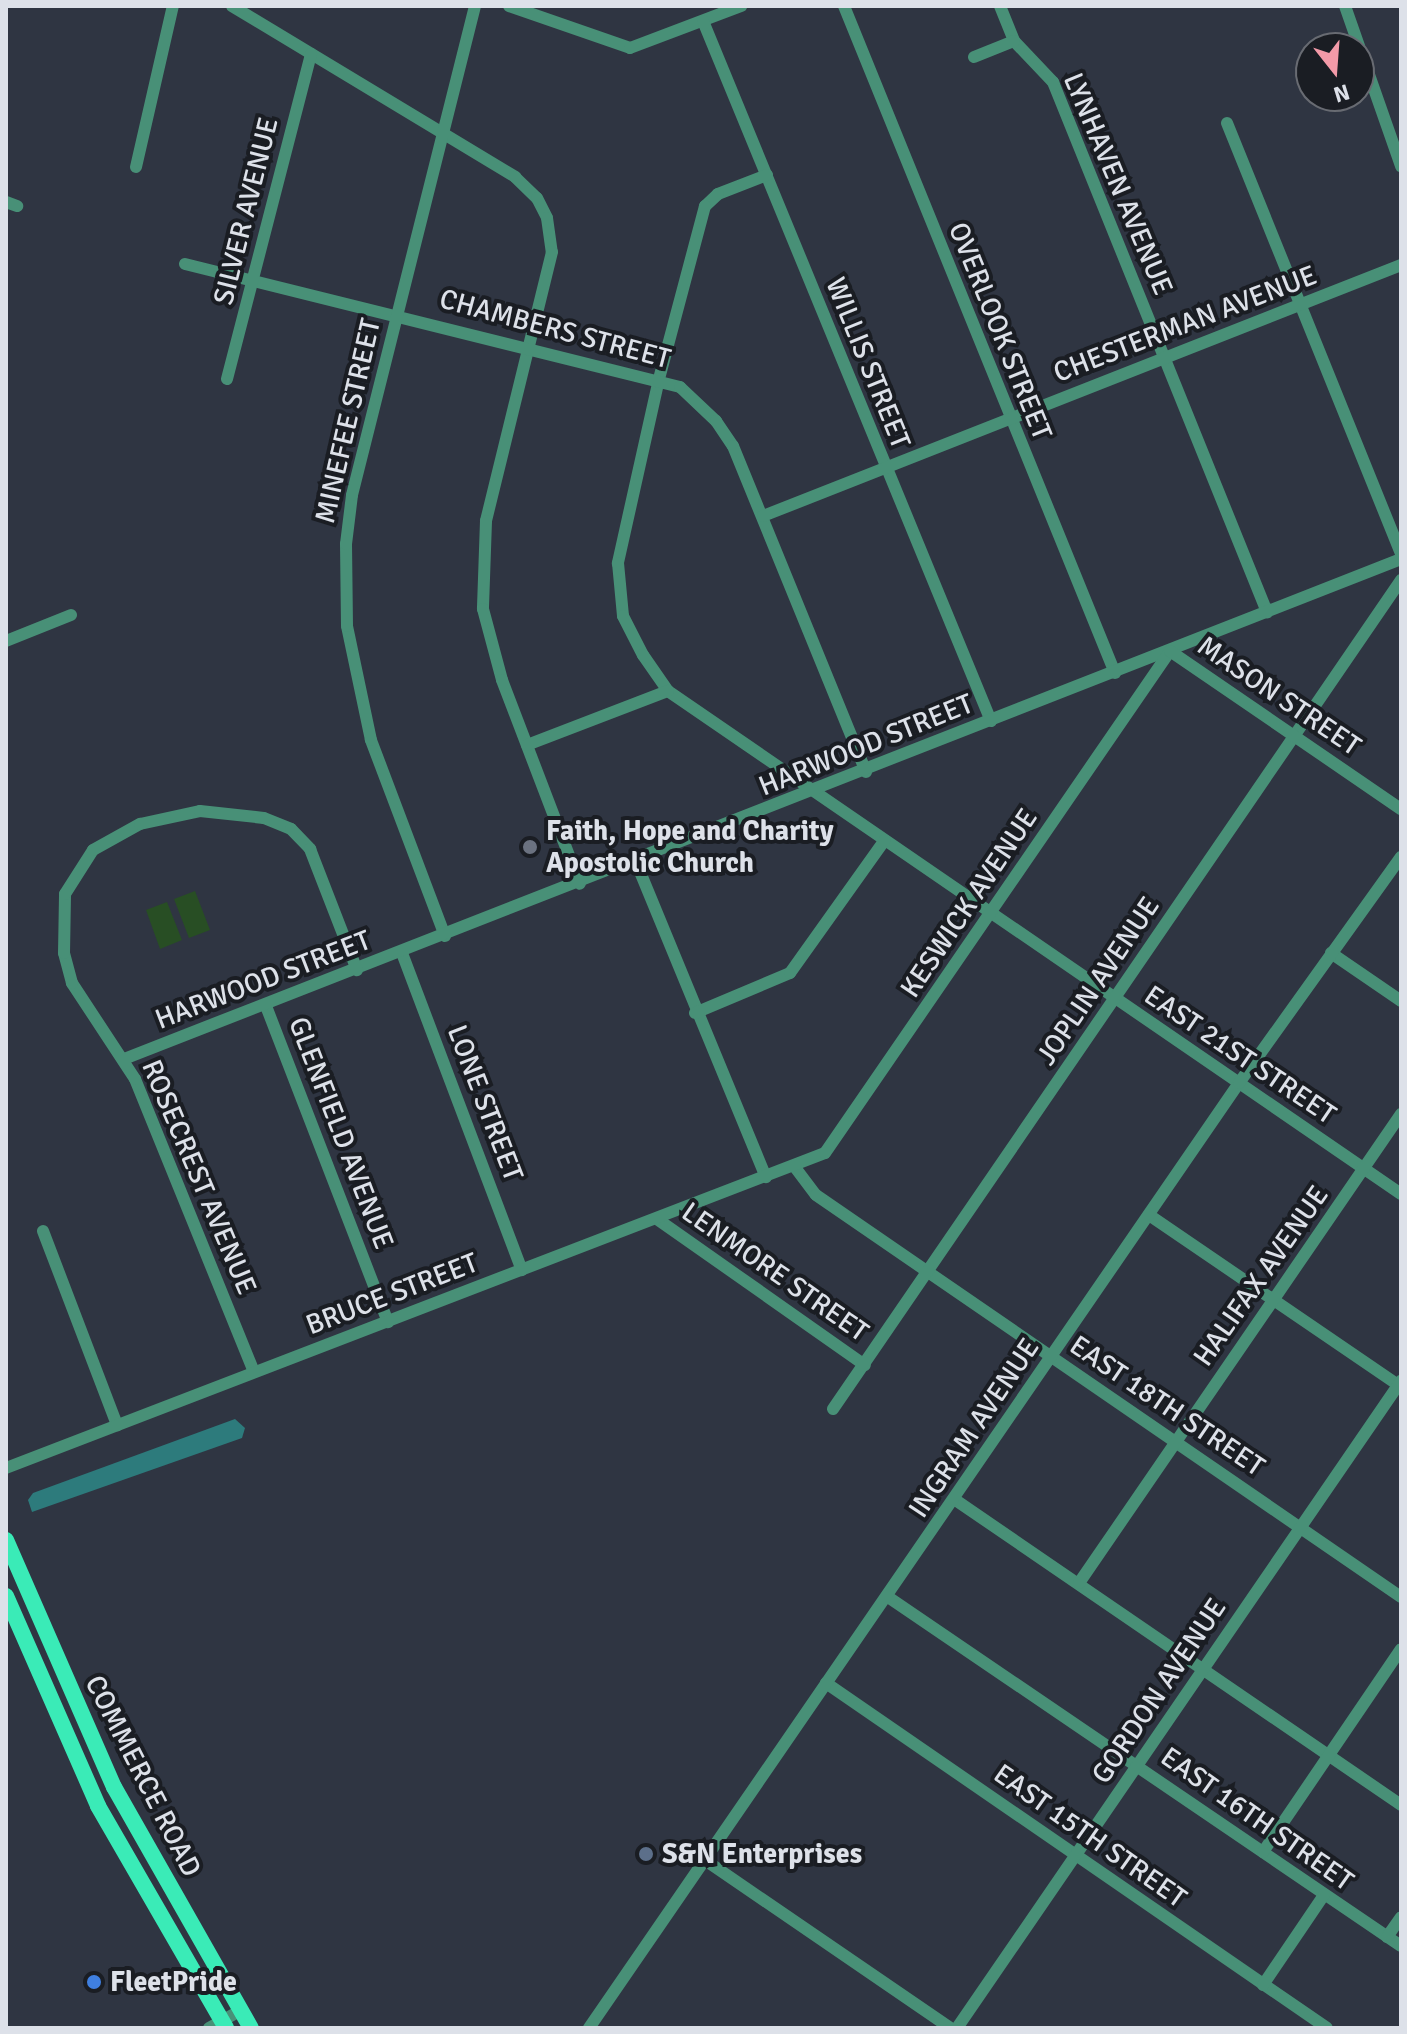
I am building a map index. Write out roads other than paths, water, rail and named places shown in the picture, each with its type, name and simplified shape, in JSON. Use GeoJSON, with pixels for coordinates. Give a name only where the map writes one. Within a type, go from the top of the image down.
{"type":"FeatureCollection","features":[{"type":"Feature","properties":{"kind":"main road","name":"COMMERCE ROAD"},"geometry":{"type":"LineString","coordinates":[[6,1540],[114,1787],[251,2028]]}},
{"type":"Feature","properties":{"kind":"main road","name":"COMMERCE ROAD"},"geometry":{"type":"LineString","coordinates":[[6,1596],[98,1806],[219,2026]]}},
{"type":"Feature","properties":{"kind":"street"},"geometry":{"type":"LineString","coordinates":[[136,167],[173,6]]}},
{"type":"Feature","properties":{"kind":"street"},"geometry":{"type":"LineString","coordinates":[[232,6],[442,131],[529,188],[543,208],[553,241],[488,510],[482,567],[491,646],[580,884]]}},
{"type":"Feature","properties":{"kind":"street","name":"MINEFEE STREET"},"geometry":{"type":"LineString","coordinates":[[445,936],[377,762],[347,626],[349,513],[475,6]]}},
{"type":"Feature","properties":{"kind":"street"},"geometry":{"type":"LineString","coordinates":[[509,6],[622,48],[639,46],[741,6]]}},
{"type":"Feature","properties":{"kind":"street","name":"OVERLOOK STREET"},"geometry":{"type":"LineString","coordinates":[[844,6],[1009,419],[1115,673]]}},
{"type":"Feature","properties":{"kind":"street","name":"LYNHAVEN AVENUE"},"geometry":{"type":"LineString","coordinates":[[1000,6],[1014,41],[1053,82],[1267,612]]}},
{"type":"Feature","properties":{"kind":"street"},"geometry":{"type":"LineString","coordinates":[[1345,6],[1401,166]]}},
{"type":"Feature","properties":{"kind":"street","name":"WILLIS STREET"},"geometry":{"type":"LineString","coordinates":[[703,21],[991,721]]}},
{"type":"Feature","properties":{"kind":"street"},"geometry":{"type":"LineString","coordinates":[[974,57],[1014,41]]}},
{"type":"Feature","properties":{"kind":"street","name":"SILVER AVENUE"},"geometry":{"type":"LineString","coordinates":[[227,379],[311,54]]}},
{"type":"Feature","properties":{"kind":"street"},"geometry":{"type":"LineString","coordinates":[[1227,123],[1401,553]]}},
{"type":"Feature","properties":{"kind":"street"},"geometry":{"type":"LineString","coordinates":[[527,745],[668,691],[628,629],[619,576],[623,527],[705,206],[718,194],[767,175]]}},
{"type":"Feature","properties":{"kind":"street","name":"CHAMBERS STREET"},"geometry":{"type":"LineString","coordinates":[[185,264],[255,278],[659,379],[685,391],[725,433],[763,516],[866,772]]}},
{"type":"Feature","properties":{"kind":"street","name":"CHESTERMAN AVENUE"},"geometry":{"type":"LineString","coordinates":[[763,516],[1401,265]]}},
{"type":"Feature","properties":{"kind":"street","name":"HARWOOD STREET"},"geometry":{"type":"LineString","coordinates":[[124,1059],[580,884],[1401,559]]}},
{"type":"Feature","properties":{"kind":"street","name":"JOPLIN AVENUE"},"geometry":{"type":"LineString","coordinates":[[833,1409],[1401,580]]}},
{"type":"Feature","properties":{"kind":"street"},"geometry":{"type":"LineString","coordinates":[[6,641],[71,615]]}},
{"type":"Feature","properties":{"kind":"street","name":"MASON STREET"},"geometry":{"type":"LineString","coordinates":[[1170,651],[1401,809]]}},
{"type":"Feature","properties":{"kind":"street","name":"KESWICK AVENUE"},"geometry":{"type":"LineString","coordinates":[[794,1166],[829,1150],[1170,651]]}},
{"type":"Feature","properties":{"kind":"street","name":"EAST 21ST STREET"},"geometry":{"type":"LineString","coordinates":[[668,691],[1401,1194]]}},
{"type":"Feature","properties":{"kind":"street","name":"ROSECREST AVENUE"},"geometry":{"type":"LineString","coordinates":[[254,1372],[124,1059],[72,983],[64,953],[65,894],[76,872],[115,834],[166,816],[200,811],[264,818],[291,829],[310,849],[357,970]]}},
{"type":"Feature","properties":{"kind":"street"},"geometry":{"type":"LineString","coordinates":[[695,1013],[790,973],[885,840]]}},
{"type":"Feature","properties":{"kind":"street","name":"INGRAM AVENUE"},"geometry":{"type":"LineString","coordinates":[[589,2028],[1239,1083],[1401,857]]}},
{"type":"Feature","properties":{"kind":"street"},"geometry":{"type":"LineString","coordinates":[[636,862],[695,1013],[766,1177]]}},
{"type":"Feature","properties":{"kind":"street","name":"LONE STREET"},"geometry":{"type":"LineString","coordinates":[[402,953],[522,1270]]}},
{"type":"Feature","properties":{"kind":"street"},"geometry":{"type":"LineString","coordinates":[[1331,953],[1401,1001]]}},
{"type":"Feature","properties":{"kind":"street","name":"GLENFIELD AVENUE"},"geometry":{"type":"LineString","coordinates":[[266,1006],[388,1322]]}},
{"type":"Feature","properties":{"kind":"street","name":"HALIFAX AVENUE"},"geometry":{"type":"LineString","coordinates":[[1079,1583],[1401,1114]]}},
{"type":"Feature","properties":{"kind":"street","name":"BRUCE STREET"},"geometry":{"type":"LineString","coordinates":[[6,1468],[794,1166]]}},
{"type":"Feature","properties":{"kind":"street","name":"EAST 18TH STREET"},"geometry":{"type":"LineString","coordinates":[[794,1166],[816,1195],[1401,1597]]}},
{"type":"Feature","properties":{"kind":"street"},"geometry":{"type":"LineString","coordinates":[[1149,1215],[1400,1385]]}},
{"type":"Feature","properties":{"kind":"street","name":"LENMORE STREET"},"geometry":{"type":"LineString","coordinates":[[657,1219],[865,1365]]}},
{"type":"Feature","properties":{"kind":"street"},"geometry":{"type":"LineString","coordinates":[[43,1231],[117,1425]]}},
{"type":"Feature","properties":{"kind":"street","name":"GORDON AVENUE"},"geometry":{"type":"LineString","coordinates":[[957,2028],[1400,1385]]}},
{"type":"Feature","properties":{"kind":"street"},"geometry":{"type":"LineString","coordinates":[[954,1499],[1401,1805]]}},
{"type":"Feature","properties":{"kind":"street","name":"EAST 16TH STREET"},"geometry":{"type":"LineString","coordinates":[[888,1597],[1401,1946]]}},
{"type":"Feature","properties":{"kind":"street"},"geometry":{"type":"LineString","coordinates":[[1263,1852],[1401,1649]]}},
{"type":"Feature","properties":{"kind":"street","name":"EAST 15TH STREET"},"geometry":{"type":"LineString","coordinates":[[826,1683],[1327,2028]]}},
{"type":"Feature","properties":{"kind":"street"},"geometry":{"type":"LineString","coordinates":[[705,1860],[950,2028]]}},
{"type":"Feature","properties":{"kind":"street"},"geometry":{"type":"LineString","coordinates":[[1263,1985],[1324,1895]]}},
{"type":"Feature","properties":{"kind":"street"},"geometry":{"type":"LineString","coordinates":[[1387,1937],[1401,1917]]}},
{"type":"Feature","properties":{"kind":"street"},"geometry":{"type":"LineString","coordinates":[[219,2026],[241,2010]]}},
{"type":"Feature","properties":{"kind":"place","name":"Faith, Hope and Charity Apostolic Church"},"geometry":{"type":"Point","coordinates":[530,847]}},
{"type":"Feature","properties":{"kind":"place","name":"S&N Enterprises"},"geometry":{"type":"Point","coordinates":[646,1854]}},
{"type":"Feature","properties":{"kind":"place","name":"FleetPride"},"geometry":{"type":"Point","coordinates":[94,1982]}}]}
